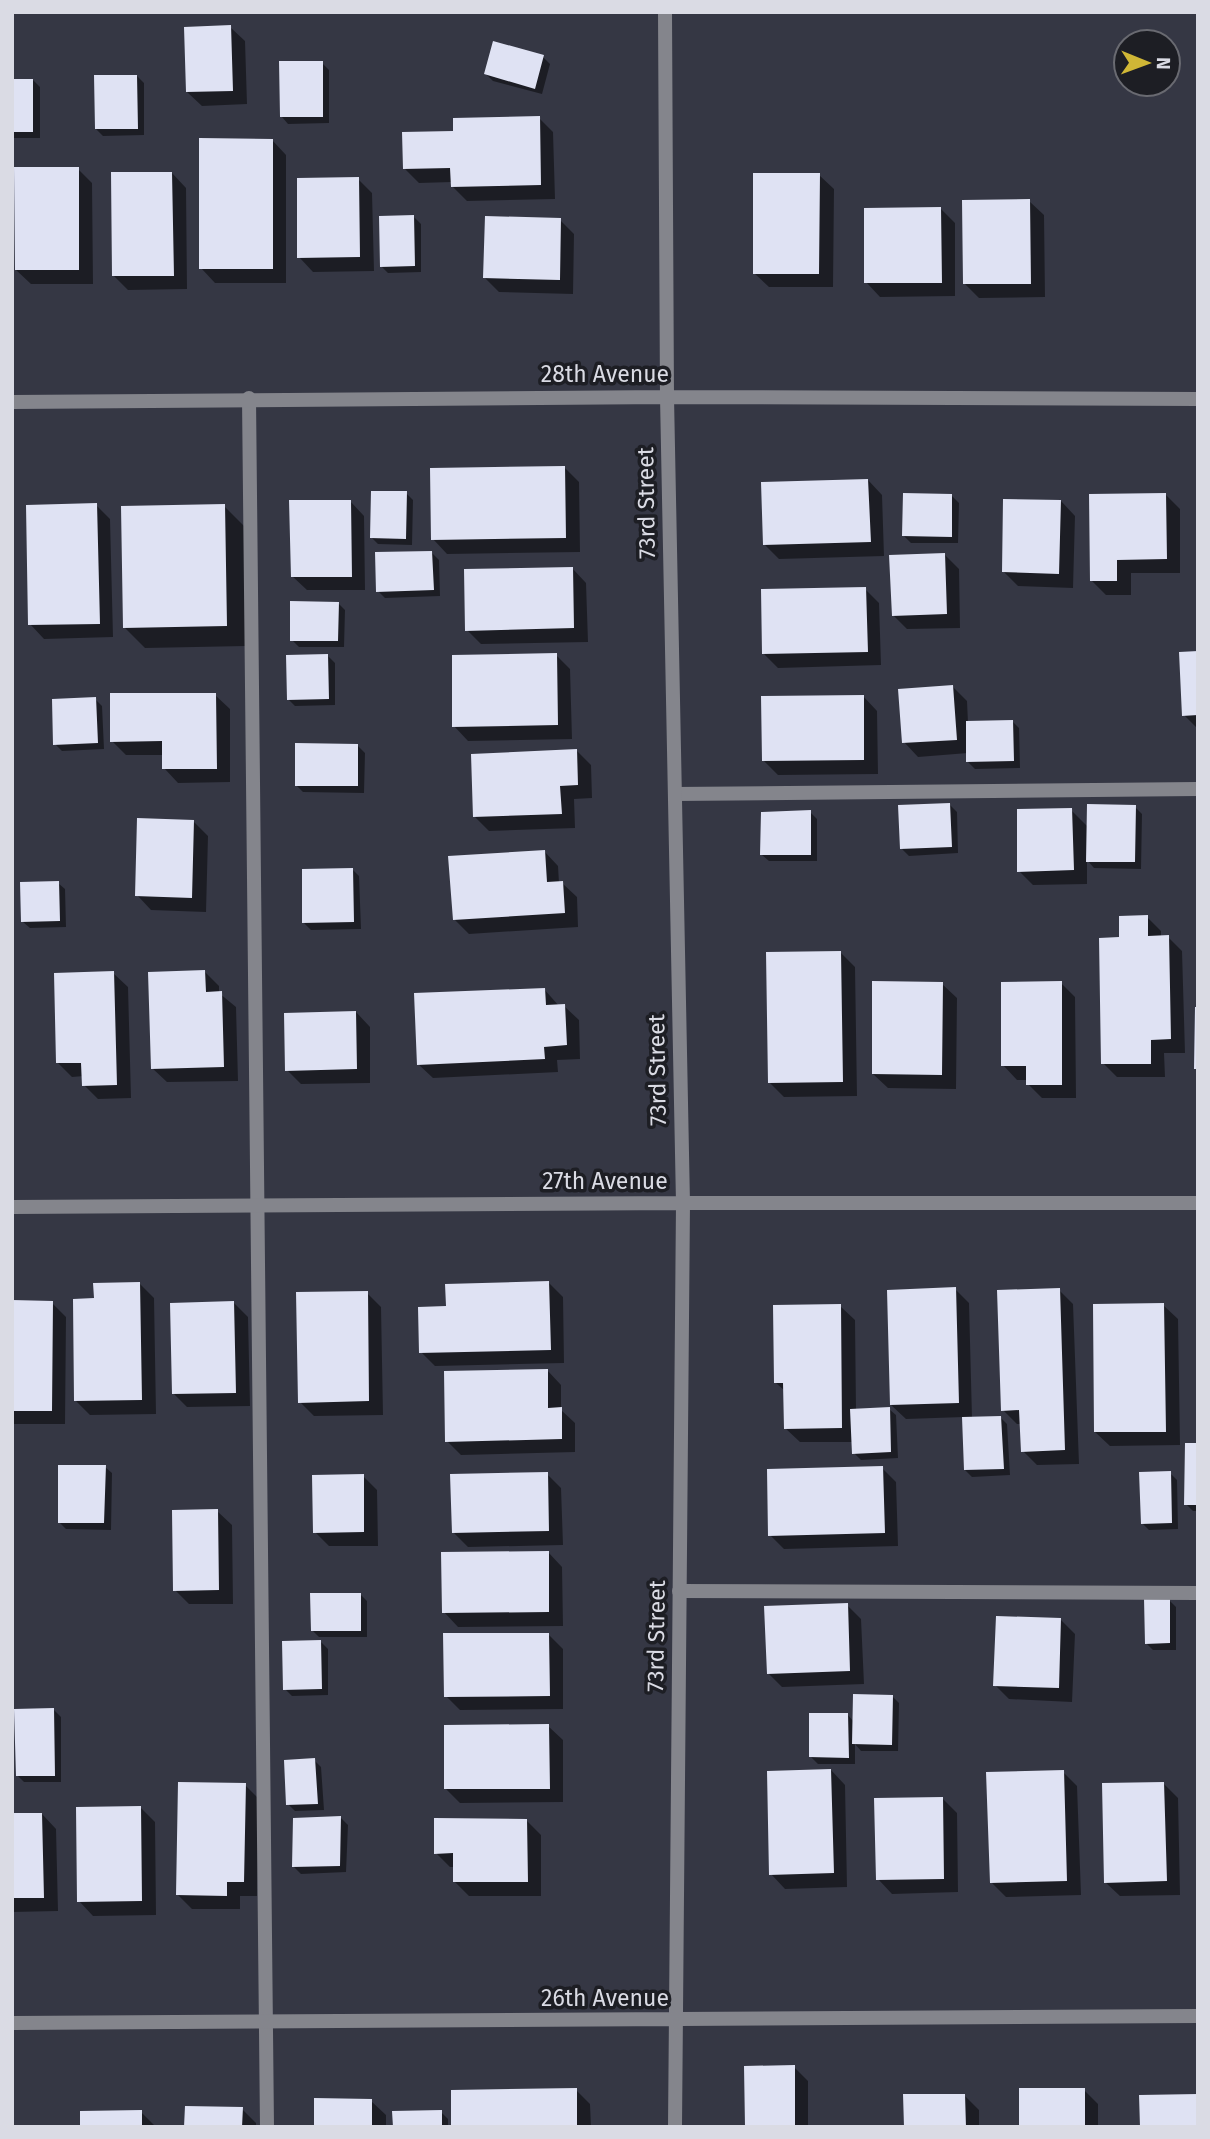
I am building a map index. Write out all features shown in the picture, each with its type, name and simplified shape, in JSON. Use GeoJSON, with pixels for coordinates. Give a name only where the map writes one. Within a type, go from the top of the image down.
{"type":"FeatureCollection","features":[{"type":"Feature","properties":{"kind":"street","name":"73rd Street"},"geometry":{"type":"LineString","coordinates":[[665,12],[667,397],[683,1203],[675,2127]]}},
{"type":"Feature","properties":{"kind":"street","name":"28th Avenue"},"geometry":{"type":"LineString","coordinates":[[12,402],[249,398],[1198,399]]}},
{"type":"Feature","properties":{"kind":"street"},"geometry":{"type":"LineString","coordinates":[[249,398],[267,2127]]}},
{"type":"Feature","properties":{"kind":"street"},"geometry":{"type":"LineString","coordinates":[[674,794],[1198,789]]}},
{"type":"Feature","properties":{"kind":"street","name":"27th Avenue"},"geometry":{"type":"LineString","coordinates":[[12,1207],[1198,1203]]}},
{"type":"Feature","properties":{"kind":"street"},"geometry":{"type":"LineString","coordinates":[[679,1591],[1198,1593]]}},
{"type":"Feature","properties":{"kind":"street","name":"26th Avenue"},"geometry":{"type":"LineString","coordinates":[[12,2023],[1198,2016]]}},
{"type":"Feature","properties":{"kind":"building"},"geometry":{"type":"Polygon","coordinates":[[[231,25],[233,91],[186,92],[184,27],[231,25]]]}},
{"type":"Feature","properties":{"kind":"building"},"geometry":{"type":"Polygon","coordinates":[[[493,41],[544,55],[535,89],[484,74],[493,41]]]}},
{"type":"Feature","properties":{"kind":"building"},"geometry":{"type":"Polygon","coordinates":[[[279,61],[323,61],[323,117],[280,117],[279,61]]]}},
{"type":"Feature","properties":{"kind":"building"},"geometry":{"type":"Polygon","coordinates":[[[94,75],[137,75],[138,129],[95,129],[94,75]]]}},
{"type":"Feature","properties":{"kind":"building"},"geometry":{"type":"Polygon","coordinates":[[[12,79],[33,79],[33,132],[12,132],[12,79]]]}},
{"type":"Feature","properties":{"kind":"building"},"geometry":{"type":"Polygon","coordinates":[[[540,116],[541,185],[451,187],[450,168],[403,169],[402,132],[453,131],[453,118],[540,116]]]}},
{"type":"Feature","properties":{"kind":"building"},"geometry":{"type":"Polygon","coordinates":[[[199,138],[273,139],[273,269],[199,269],[199,138]]]}},
{"type":"Feature","properties":{"kind":"building"},"geometry":{"type":"Polygon","coordinates":[[[14,167],[79,167],[79,270],[15,270],[14,167]]]}},
{"type":"Feature","properties":{"kind":"building"},"geometry":{"type":"Polygon","coordinates":[[[111,172],[172,172],[174,276],[112,276],[111,172]]]}},
{"type":"Feature","properties":{"kind":"building"},"geometry":{"type":"Polygon","coordinates":[[[753,173],[820,173],[819,274],[753,274],[753,173]]]}},
{"type":"Feature","properties":{"kind":"building"},"geometry":{"type":"Polygon","coordinates":[[[359,177],[360,257],[297,258],[297,178],[359,177]]]}},
{"type":"Feature","properties":{"kind":"building"},"geometry":{"type":"Polygon","coordinates":[[[1030,199],[1031,284],[963,284],[962,200],[1030,199]]]}},
{"type":"Feature","properties":{"kind":"building"},"geometry":{"type":"Polygon","coordinates":[[[941,207],[942,283],[864,283],[864,208],[941,207]]]}},
{"type":"Feature","properties":{"kind":"building"},"geometry":{"type":"Polygon","coordinates":[[[414,215],[415,266],[380,267],[379,216],[414,215]]]}},
{"type":"Feature","properties":{"kind":"building"},"geometry":{"type":"Polygon","coordinates":[[[485,216],[561,218],[560,280],[483,278],[485,216]]]}},
{"type":"Feature","properties":{"kind":"building"},"geometry":{"type":"Polygon","coordinates":[[[565,466],[566,538],[431,540],[430,468],[565,466]]]}},
{"type":"Feature","properties":{"kind":"building"},"geometry":{"type":"Polygon","coordinates":[[[868,479],[871,542],[763,545],[761,482],[868,479]]]}},
{"type":"Feature","properties":{"kind":"building"},"geometry":{"type":"Polygon","coordinates":[[[371,491],[407,491],[406,539],[370,538],[371,491]]]}},
{"type":"Feature","properties":{"kind":"building"},"geometry":{"type":"Polygon","coordinates":[[[903,493],[952,494],[952,537],[902,536],[903,493]]]}},
{"type":"Feature","properties":{"kind":"building"},"geometry":{"type":"Polygon","coordinates":[[[1166,493],[1167,559],[1117,560],[1117,581],[1090,581],[1089,494],[1166,493]]]}},
{"type":"Feature","properties":{"kind":"building"},"geometry":{"type":"Polygon","coordinates":[[[1003,499],[1061,500],[1059,574],[1002,572],[1003,499]]]}},
{"type":"Feature","properties":{"kind":"building"},"geometry":{"type":"Polygon","coordinates":[[[289,500],[351,500],[352,577],[291,577],[289,500]]]}},
{"type":"Feature","properties":{"kind":"building"},"geometry":{"type":"Polygon","coordinates":[[[97,503],[100,624],[28,625],[26,505],[97,503]]]}},
{"type":"Feature","properties":{"kind":"building"},"geometry":{"type":"Polygon","coordinates":[[[225,504],[227,626],[123,628],[121,506],[225,504]]]}},
{"type":"Feature","properties":{"kind":"building"},"geometry":{"type":"Polygon","coordinates":[[[432,551],[434,590],[376,592],[375,552],[432,551]]]}},
{"type":"Feature","properties":{"kind":"building"},"geometry":{"type":"Polygon","coordinates":[[[945,553],[947,614],[892,616],[889,555],[945,553]]]}},
{"type":"Feature","properties":{"kind":"building"},"geometry":{"type":"Polygon","coordinates":[[[573,567],[574,628],[465,631],[464,569],[573,567]]]}},
{"type":"Feature","properties":{"kind":"building"},"geometry":{"type":"Polygon","coordinates":[[[866,587],[868,652],[762,654],[761,589],[866,587]]]}},
{"type":"Feature","properties":{"kind":"building"},"geometry":{"type":"Polygon","coordinates":[[[290,601],[339,602],[338,641],[290,641],[290,601]]]}},
{"type":"Feature","properties":{"kind":"building"},"geometry":{"type":"Polygon","coordinates":[[[1198,651],[1198,715],[1182,716],[1179,652],[1198,651]]]}},
{"type":"Feature","properties":{"kind":"building"},"geometry":{"type":"Polygon","coordinates":[[[557,653],[558,725],[452,727],[452,655],[557,653]]]}},
{"type":"Feature","properties":{"kind":"building"},"geometry":{"type":"Polygon","coordinates":[[[328,654],[329,699],[287,700],[286,655],[328,654]]]}},
{"type":"Feature","properties":{"kind":"building"},"geometry":{"type":"Polygon","coordinates":[[[953,685],[957,740],[902,743],[898,689],[953,685]]]}},
{"type":"Feature","properties":{"kind":"building"},"geometry":{"type":"Polygon","coordinates":[[[110,693],[216,693],[217,769],[162,769],[162,741],[110,742],[110,693]]]}},
{"type":"Feature","properties":{"kind":"building"},"geometry":{"type":"Polygon","coordinates":[[[864,695],[864,760],[762,761],[761,696],[864,695]]]}},
{"type":"Feature","properties":{"kind":"building"},"geometry":{"type":"Polygon","coordinates":[[[96,697],[98,743],[53,745],[52,699],[96,697]]]}},
{"type":"Feature","properties":{"kind":"building"},"geometry":{"type":"Polygon","coordinates":[[[1013,720],[1014,761],[966,762],[966,721],[1013,720]]]}},
{"type":"Feature","properties":{"kind":"building"},"geometry":{"type":"Polygon","coordinates":[[[295,743],[358,744],[358,786],[295,786],[295,743]]]}},
{"type":"Feature","properties":{"kind":"building"},"geometry":{"type":"Polygon","coordinates":[[[577,749],[578,785],[560,786],[562,814],[473,817],[471,754],[577,749]]]}},
{"type":"Feature","properties":{"kind":"building"},"geometry":{"type":"Polygon","coordinates":[[[950,803],[952,847],[900,849],[898,805],[950,803]]]}},
{"type":"Feature","properties":{"kind":"building"},"geometry":{"type":"Polygon","coordinates":[[[1087,804],[1136,805],[1135,862],[1086,862],[1087,804]]]}},
{"type":"Feature","properties":{"kind":"building"},"geometry":{"type":"Polygon","coordinates":[[[1072,808],[1074,870],[1017,872],[1017,809],[1072,808]]]}},
{"type":"Feature","properties":{"kind":"building"},"geometry":{"type":"Polygon","coordinates":[[[811,810],[811,855],[760,855],[761,812],[811,810]]]}},
{"type":"Feature","properties":{"kind":"building"},"geometry":{"type":"Polygon","coordinates":[[[137,818],[194,820],[192,898],[135,896],[137,818]]]}},
{"type":"Feature","properties":{"kind":"building"},"geometry":{"type":"Polygon","coordinates":[[[545,850],[547,882],[563,881],[565,913],[453,920],[448,856],[545,850]]]}},
{"type":"Feature","properties":{"kind":"building"},"geometry":{"type":"Polygon","coordinates":[[[353,868],[354,922],[302,923],[302,869],[353,868]]]}},
{"type":"Feature","properties":{"kind":"building"},"geometry":{"type":"Polygon","coordinates":[[[59,881],[60,921],[21,922],[20,882],[59,881]]]}},
{"type":"Feature","properties":{"kind":"building"},"geometry":{"type":"Polygon","coordinates":[[[1148,915],[1148,936],[1169,935],[1171,1039],[1151,1040],[1151,1064],[1101,1064],[1099,938],[1119,937],[1119,916],[1148,915]]]}},
{"type":"Feature","properties":{"kind":"building"},"geometry":{"type":"Polygon","coordinates":[[[841,951],[843,1082],[768,1083],[766,952],[841,951]]]}},
{"type":"Feature","properties":{"kind":"building"},"geometry":{"type":"Polygon","coordinates":[[[205,970],[206,992],[222,991],[224,1067],[151,1069],[148,972],[205,970]]]}},
{"type":"Feature","properties":{"kind":"building"},"geometry":{"type":"Polygon","coordinates":[[[114,971],[117,1085],[82,1086],[81,1063],[56,1063],[54,973],[114,971]]]}},
{"type":"Feature","properties":{"kind":"building"},"geometry":{"type":"Polygon","coordinates":[[[872,981],[943,982],[942,1075],[872,1074],[872,981]]]}},
{"type":"Feature","properties":{"kind":"building"},"geometry":{"type":"Polygon","coordinates":[[[1062,981],[1062,1085],[1026,1085],[1026,1066],[1001,1066],[1001,982],[1062,981]]]}},
{"type":"Feature","properties":{"kind":"building"},"geometry":{"type":"Polygon","coordinates":[[[545,988],[546,1005],[565,1004],[567,1045],[544,1047],[545,1059],[417,1065],[414,993],[545,988]]]}},
{"type":"Feature","properties":{"kind":"building"},"geometry":{"type":"Polygon","coordinates":[[[1195,1007],[1198,1007],[1198,1069],[1194,1069],[1195,1007]]]}},
{"type":"Feature","properties":{"kind":"building"},"geometry":{"type":"Polygon","coordinates":[[[356,1011],[357,1069],[285,1071],[284,1013],[356,1011]]]}},
{"type":"Feature","properties":{"kind":"building"},"geometry":{"type":"Polygon","coordinates":[[[549,1281],[551,1350],[419,1353],[418,1307],[446,1306],[445,1284],[549,1281]]]}},
{"type":"Feature","properties":{"kind":"building"},"geometry":{"type":"Polygon","coordinates":[[[140,1282],[142,1400],[74,1401],[73,1299],[94,1298],[93,1283],[140,1282]]]}},
{"type":"Feature","properties":{"kind":"building"},"geometry":{"type":"Polygon","coordinates":[[[956,1287],[959,1403],[890,1405],[887,1290],[956,1287]]]}},
{"type":"Feature","properties":{"kind":"building"},"geometry":{"type":"Polygon","coordinates":[[[1060,1288],[1065,1450],[1021,1452],[1019,1410],[1001,1411],[997,1290],[1060,1288]]]}},
{"type":"Feature","properties":{"kind":"building"},"geometry":{"type":"Polygon","coordinates":[[[368,1291],[369,1401],[298,1403],[296,1292],[368,1291]]]}},
{"type":"Feature","properties":{"kind":"building"},"geometry":{"type":"Polygon","coordinates":[[[12,1300],[53,1301],[52,1411],[12,1411],[12,1300]]]}},
{"type":"Feature","properties":{"kind":"building"},"geometry":{"type":"Polygon","coordinates":[[[234,1301],[236,1393],[172,1394],[170,1303],[234,1301]]]}},
{"type":"Feature","properties":{"kind":"building"},"geometry":{"type":"Polygon","coordinates":[[[1164,1303],[1166,1432],[1094,1432],[1093,1304],[1164,1303]]]}},
{"type":"Feature","properties":{"kind":"building"},"geometry":{"type":"Polygon","coordinates":[[[841,1304],[842,1428],[784,1429],[783,1383],[774,1383],[773,1305],[841,1304]]]}},
{"type":"Feature","properties":{"kind":"building"},"geometry":{"type":"Polygon","coordinates":[[[548,1369],[548,1408],[562,1407],[562,1439],[445,1442],[444,1371],[548,1369]]]}},
{"type":"Feature","properties":{"kind":"building"},"geometry":{"type":"Polygon","coordinates":[[[890,1407],[891,1452],[852,1454],[850,1409],[890,1407]]]}},
{"type":"Feature","properties":{"kind":"building"},"geometry":{"type":"Polygon","coordinates":[[[1001,1416],[1004,1469],[964,1470],[962,1417],[1001,1416]]]}},
{"type":"Feature","properties":{"kind":"building"},"geometry":{"type":"Polygon","coordinates":[[[1185,1443],[1198,1443],[1198,1505],[1184,1505],[1185,1443]]]}},
{"type":"Feature","properties":{"kind":"building"},"geometry":{"type":"Polygon","coordinates":[[[58,1465],[106,1465],[104,1523],[58,1523],[58,1465]]]}},
{"type":"Feature","properties":{"kind":"building"},"geometry":{"type":"Polygon","coordinates":[[[883,1466],[885,1533],[768,1536],[767,1469],[883,1466]]]}},
{"type":"Feature","properties":{"kind":"building"},"geometry":{"type":"Polygon","coordinates":[[[1171,1471],[1172,1523],[1141,1524],[1139,1472],[1171,1471]]]}},
{"type":"Feature","properties":{"kind":"building"},"geometry":{"type":"Polygon","coordinates":[[[548,1472],[549,1531],[452,1533],[450,1474],[548,1472]]]}},
{"type":"Feature","properties":{"kind":"building"},"geometry":{"type":"Polygon","coordinates":[[[364,1474],[364,1532],[313,1533],[312,1475],[364,1474]]]}},
{"type":"Feature","properties":{"kind":"building"},"geometry":{"type":"Polygon","coordinates":[[[218,1509],[219,1590],[173,1591],[172,1510],[218,1509]]]}},
{"type":"Feature","properties":{"kind":"building"},"geometry":{"type":"Polygon","coordinates":[[[549,1551],[549,1612],[442,1613],[441,1552],[549,1551]]]}},
{"type":"Feature","properties":{"kind":"building"},"geometry":{"type":"Polygon","coordinates":[[[310,1593],[361,1593],[361,1631],[311,1631],[310,1593]]]}},
{"type":"Feature","properties":{"kind":"building"},"geometry":{"type":"Polygon","coordinates":[[[1144,1598],[1170,1598],[1170,1643],[1145,1644],[1144,1598]]]}},
{"type":"Feature","properties":{"kind":"building"},"geometry":{"type":"Polygon","coordinates":[[[848,1603],[850,1671],[767,1674],[764,1606],[848,1603]]]}},
{"type":"Feature","properties":{"kind":"building"},"geometry":{"type":"Polygon","coordinates":[[[996,1616],[1061,1618],[1059,1688],[993,1686],[996,1616]]]}},
{"type":"Feature","properties":{"kind":"building"},"geometry":{"type":"Polygon","coordinates":[[[443,1633],[549,1633],[550,1696],[444,1697],[443,1633]]]}},
{"type":"Feature","properties":{"kind":"building"},"geometry":{"type":"Polygon","coordinates":[[[321,1640],[322,1689],[283,1690],[282,1641],[321,1640]]]}},
{"type":"Feature","properties":{"kind":"building"},"geometry":{"type":"Polygon","coordinates":[[[853,1694],[893,1695],[892,1745],[852,1744],[853,1694]]]}},
{"type":"Feature","properties":{"kind":"building"},"geometry":{"type":"Polygon","coordinates":[[[54,1708],[55,1776],[16,1776],[14,1709],[54,1708]]]}},
{"type":"Feature","properties":{"kind":"building"},"geometry":{"type":"Polygon","coordinates":[[[809,1713],[848,1713],[849,1758],[809,1757],[809,1713]]]}},
{"type":"Feature","properties":{"kind":"building"},"geometry":{"type":"Polygon","coordinates":[[[549,1724],[550,1789],[444,1789],[444,1725],[549,1724]]]}},
{"type":"Feature","properties":{"kind":"building"},"geometry":{"type":"Polygon","coordinates":[[[315,1758],[318,1804],[286,1805],[284,1760],[315,1758]]]}},
{"type":"Feature","properties":{"kind":"building"},"geometry":{"type":"Polygon","coordinates":[[[831,1769],[834,1873],[769,1875],[767,1771],[831,1769]]]}},
{"type":"Feature","properties":{"kind":"building"},"geometry":{"type":"Polygon","coordinates":[[[1064,1770],[1067,1881],[990,1883],[986,1772],[1064,1770]]]}},
{"type":"Feature","properties":{"kind":"building"},"geometry":{"type":"Polygon","coordinates":[[[178,1782],[246,1783],[244,1882],[227,1882],[227,1896],[176,1895],[178,1782]]]}},
{"type":"Feature","properties":{"kind":"building"},"geometry":{"type":"Polygon","coordinates":[[[1164,1782],[1167,1881],[1104,1883],[1102,1783],[1164,1782]]]}},
{"type":"Feature","properties":{"kind":"building"},"geometry":{"type":"Polygon","coordinates":[[[943,1797],[944,1879],[876,1880],[874,1798],[943,1797]]]}},
{"type":"Feature","properties":{"kind":"building"},"geometry":{"type":"Polygon","coordinates":[[[141,1806],[142,1901],[77,1902],[76,1807],[141,1806]]]}},
{"type":"Feature","properties":{"kind":"building"},"geometry":{"type":"Polygon","coordinates":[[[12,1813],[42,1813],[44,1898],[12,1898],[12,1813]]]}},
{"type":"Feature","properties":{"kind":"building"},"geometry":{"type":"Polygon","coordinates":[[[341,1816],[340,1866],[292,1867],[293,1818],[341,1816]]]}},
{"type":"Feature","properties":{"kind":"building"},"geometry":{"type":"Polygon","coordinates":[[[434,1818],[527,1819],[528,1882],[453,1882],[453,1853],[434,1854],[434,1818]]]}},
{"type":"Feature","properties":{"kind":"building"},"geometry":{"type":"Polygon","coordinates":[[[795,2065],[795,2127],[745,2127],[744,2066],[795,2065]]]}},
{"type":"Feature","properties":{"kind":"building"},"geometry":{"type":"Polygon","coordinates":[[[577,2088],[577,2127],[451,2127],[451,2090],[577,2088]]]}},
{"type":"Feature","properties":{"kind":"building"},"geometry":{"type":"Polygon","coordinates":[[[1019,2088],[1085,2088],[1085,2127],[1019,2127],[1019,2088]]]}},
{"type":"Feature","properties":{"kind":"building"},"geometry":{"type":"Polygon","coordinates":[[[903,2094],[965,2094],[966,2127],[904,2127],[903,2094]]]}},
{"type":"Feature","properties":{"kind":"building"},"geometry":{"type":"Polygon","coordinates":[[[1198,2094],[1198,2127],[1140,2127],[1139,2095],[1198,2094]]]}},
{"type":"Feature","properties":{"kind":"building"},"geometry":{"type":"Polygon","coordinates":[[[314,2098],[372,2099],[372,2127],[314,2127],[314,2098]]]}},
{"type":"Feature","properties":{"kind":"building"},"geometry":{"type":"Polygon","coordinates":[[[185,2106],[243,2107],[242,2127],[184,2127],[185,2106]]]}},
{"type":"Feature","properties":{"kind":"building"},"geometry":{"type":"Polygon","coordinates":[[[142,2110],[142,2127],[80,2127],[80,2111],[142,2110]]]}},
{"type":"Feature","properties":{"kind":"building"},"geometry":{"type":"Polygon","coordinates":[[[442,2110],[442,2127],[393,2127],[392,2111],[442,2110]]]}}]}
